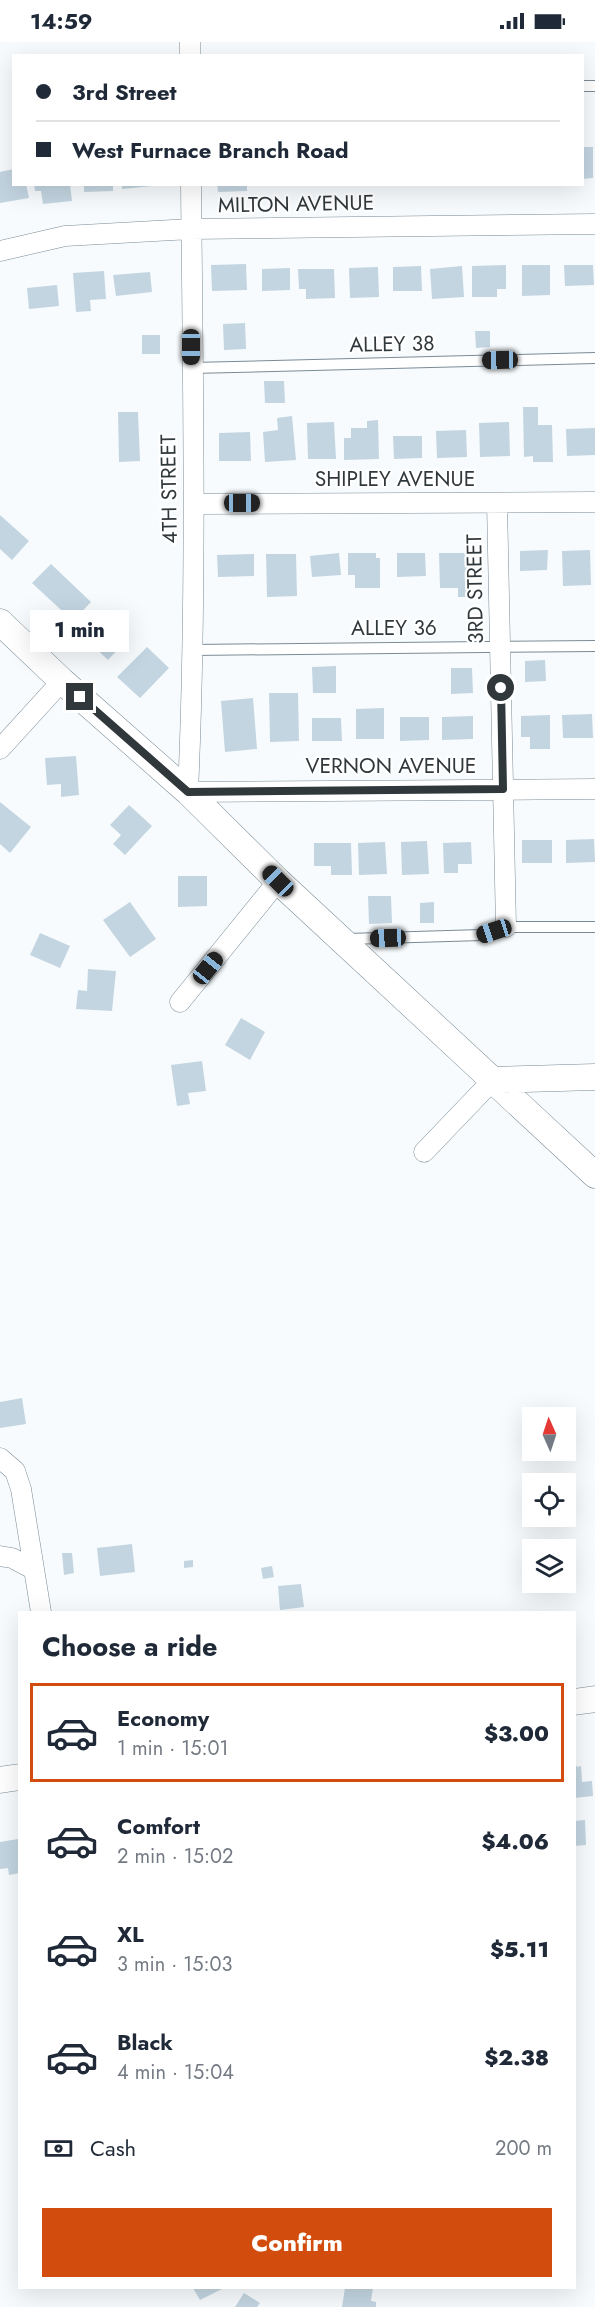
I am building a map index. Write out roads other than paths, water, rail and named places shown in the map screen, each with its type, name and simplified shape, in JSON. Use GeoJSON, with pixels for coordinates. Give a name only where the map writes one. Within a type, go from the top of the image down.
{"type":"FeatureCollection","features":[{"type":"Feature","properties":{"kind":"street","name":"4TH STREET"},"geometry":{"type":"LineString","coordinates":[[188,792],[195,504],[191,368],[191,186]]}},
{"type":"Feature","properties":{"kind":"street","name":"MILTON AVENUE"},"geometry":{"type":"LineString","coordinates":[[0,251],[65,236],[191,229],[595,224]]}},
{"type":"Feature","properties":{"kind":"street","name":"SHIPLEY AVENUE"},"geometry":{"type":"LineString","coordinates":[[195,504],[595,502]]}},
{"type":"Feature","properties":{"kind":"street","name":"3RD STREET"},"geometry":{"type":"LineString","coordinates":[[497,503],[506,927]]}},
{"type":"Feature","properties":{"kind":"street"},"geometry":{"type":"LineString","coordinates":[[0,622],[62,681],[188,792],[278,881],[595,1175]]}},
{"type":"Feature","properties":{"kind":"street"},"geometry":{"type":"LineString","coordinates":[[0,749],[62,681]]}},
{"type":"Feature","properties":{"kind":"street","name":"VERNON AVENUE"},"geometry":{"type":"LineString","coordinates":[[188,792],[595,789]]}},
{"type":"Feature","properties":{"kind":"street"},"geometry":{"type":"LineString","coordinates":[[180,1002],[278,881]]}},
{"type":"Feature","properties":{"kind":"street"},"geometry":{"type":"LineString","coordinates":[[424,1152],[492,1080],[595,1077]]}},
{"type":"Feature","properties":{"kind":"street"},"geometry":{"type":"LineString","coordinates":[[0,1458],[15,1471],[21,1489],[41,1611]]}},
{"type":"Feature","properties":{"kind":"street"},"geometry":{"type":"LineString","coordinates":[[0,1556],[12,1558],[33,1569]]}},
{"type":"Feature","properties":{"kind":"street"},"geometry":{"type":"LineString","coordinates":[[576,1702],[595,1699]]}},
{"type":"Feature","properties":{"kind":"street"},"geometry":{"type":"LineString","coordinates":[[0,1780],[18,1777]]}},
{"type":"Feature","properties":{"kind":"lane","name":"ALLEY 38"},"geometry":{"type":"LineString","coordinates":[[191,368],[595,358]]}},
{"type":"Feature","properties":{"kind":"lane","name":"ALLEY 36"},"geometry":{"type":"LineString","coordinates":[[193,650],[595,646]]}},
{"type":"Feature","properties":{"kind":"lane"},"geometry":{"type":"LineString","coordinates":[[340,939],[482,935],[506,927],[595,927]]}}]}
